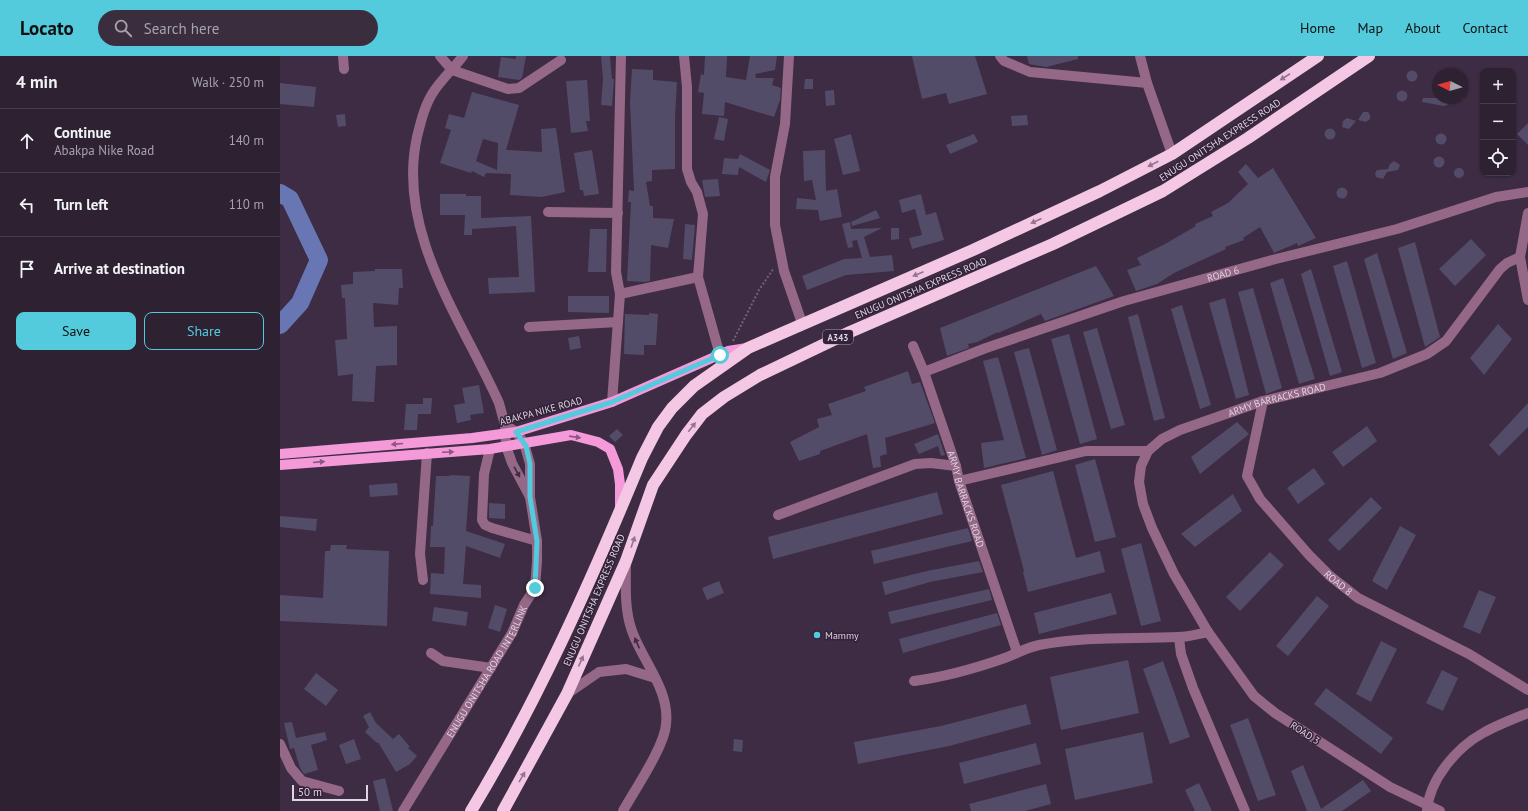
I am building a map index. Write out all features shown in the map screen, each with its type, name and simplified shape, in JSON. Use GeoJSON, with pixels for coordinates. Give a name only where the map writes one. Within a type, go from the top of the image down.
{"type":"FeatureCollection","features":[{"type":"Feature","properties":{"kind":"highway","name":"ENUGU ONITSHA EXPRESS ROAD"},"geometry":{"type":"LineString","coordinates":[[471,811],[511,744],[558,650],[620,512],[642,458],[658,428],[672,408],[694,386],[748,348],[802,323],[973,250],[1100,191],[1172,154],[1318,56]]}},
{"type":"Feature","properties":{"kind":"highway","name":"ENUGU ONITSHA EXPRESS ROAD"},"geometry":{"type":"LineString","coordinates":[[503,811],[567,694],[626,561],[653,485],[702,414],[724,397],[760,375],[850,332],[1053,244],[1163,191],[1248,138],[1369,56]]}},
{"type":"Feature","properties":{"kind":"main road","name":"ABAKPA NIKE ROAD"},"geometry":{"type":"LineString","coordinates":[[280,454],[505,430],[516,432],[612,402],[724,353],[748,348]]}},
{"type":"Feature","properties":{"kind":"main road"},"geometry":{"type":"LineString","coordinates":[[280,465],[490,449],[536,440],[571,436],[598,442],[610,449],[618,469],[620,484],[620,512]]}},
{"type":"Feature","properties":{"kind":"street"},"geometry":{"type":"LineString","coordinates":[[343,56],[344,69]]}},
{"type":"Feature","properties":{"kind":"street"},"geometry":{"type":"LineString","coordinates":[[440,56],[452,70],[508,89],[519,88],[561,60]]}},
{"type":"Feature","properties":{"kind":"street","name":"ENUGU ONITSHA ROAD INTERLINK"},"geometry":{"type":"LineString","coordinates":[[463,56],[434,91],[425,110],[419,128],[413,167],[414,206],[434,270],[499,403],[505,430],[506,446],[512,463],[530,497]]}},
{"type":"Feature","properties":{"kind":"street"},"geometry":{"type":"LineString","coordinates":[[612,402],[620,294],[616,272],[620,56]]}},
{"type":"Feature","properties":{"kind":"street"},"geometry":{"type":"LineString","coordinates":[[684,56],[687,86],[687,169],[691,182],[697,192],[703,214],[698,277],[724,353]]}},
{"type":"Feature","properties":{"kind":"street"},"geometry":{"type":"LineString","coordinates":[[789,56],[784,124],[774,177],[775,225],[784,272],[802,323]]}},
{"type":"Feature","properties":{"kind":"street"},"geometry":{"type":"LineString","coordinates":[[1000,56],[1004,61],[1030,72],[1147,83]]}},
{"type":"Feature","properties":{"kind":"street"},"geometry":{"type":"LineString","coordinates":[[1140,56],[1147,83],[1172,154]]}},
{"type":"Feature","properties":{"kind":"street","name":"ROAD 6"},"geometry":{"type":"LineString","coordinates":[[924,372],[986,348],[1124,301],[1272,260],[1397,229],[1496,197],[1528,192]]}},
{"type":"Feature","properties":{"kind":"street"},"geometry":{"type":"LineString","coordinates":[[548,212],[618,213]]}},
{"type":"Feature","properties":{"kind":"street"},"geometry":{"type":"LineString","coordinates":[[1528,213],[1520,257],[1528,300]]}},
{"type":"Feature","properties":{"kind":"street","name":"ARMY BARRACKS ROAD"},"geometry":{"type":"LineString","coordinates":[[1208,632],[1162,551],[1143,504],[1139,482],[1141,466],[1148,451],[1162,439],[1180,430],[1263,401],[1380,373],[1427,354],[1446,341],[1500,269],[1520,257]]}},
{"type":"Feature","properties":{"kind":"street"},"geometry":{"type":"LineString","coordinates":[[620,294],[698,277]]}},
{"type":"Feature","properties":{"kind":"street"},"geometry":{"type":"LineString","coordinates":[[529,327],[618,322]]}},
{"type":"Feature","properties":{"kind":"street","name":"ARMY BARRACKS ROAD"},"geometry":{"type":"LineString","coordinates":[[913,346],[924,372],[956,466],[959,481],[1017,652]]}},
{"type":"Feature","properties":{"kind":"street","name":"ROAD 8"},"geometry":{"type":"LineString","coordinates":[[1263,401],[1247,476],[1260,499],[1308,555],[1330,576],[1358,598],[1469,654],[1528,690]]}},
{"type":"Feature","properties":{"kind":"street","name":"ENUGU ONITSHA ROAD INTERLINK"},"geometry":{"type":"LineString","coordinates":[[403,811],[491,668],[535,588],[537,541],[530,497],[530,464],[524,443],[516,432]]}},
{"type":"Feature","properties":{"kind":"street"},"geometry":{"type":"LineString","coordinates":[[490,449],[484,474],[482,520],[485,525],[492,528],[537,541]]}},
{"type":"Feature","properties":{"kind":"street"},"geometry":{"type":"LineString","coordinates":[[959,481],[1086,451],[1148,451]]}},
{"type":"Feature","properties":{"kind":"street"},"geometry":{"type":"LineString","coordinates":[[423,580],[420,554],[427,453]]}},
{"type":"Feature","properties":{"kind":"street"},"geometry":{"type":"LineString","coordinates":[[778,515],[916,464],[956,466]]}},
{"type":"Feature","properties":{"kind":"street"},"geometry":{"type":"LineString","coordinates":[[623,811],[662,741],[666,725],[666,709],[661,690],[632,632],[628,618],[626,561]]}},
{"type":"Feature","properties":{"kind":"street"},"geometry":{"type":"LineString","coordinates":[[914,681],[937,678],[1004,659],[1017,652],[1038,645],[1077,639],[1179,638],[1208,632]]}},
{"type":"Feature","properties":{"kind":"street","name":"ROAD 3"},"geometry":{"type":"LineString","coordinates":[[1208,632],[1254,696],[1301,730],[1390,787],[1427,808]]}},
{"type":"Feature","properties":{"kind":"street"},"geometry":{"type":"LineString","coordinates":[[1179,638],[1181,654],[1193,688],[1245,811]]}},
{"type":"Feature","properties":{"kind":"street"},"geometry":{"type":"LineString","coordinates":[[431,653],[443,661],[491,668]]}},
{"type":"Feature","properties":{"kind":"street"},"geometry":{"type":"LineString","coordinates":[[567,694],[599,672],[626,669],[655,678]]}},
{"type":"Feature","properties":{"kind":"street"},"geometry":{"type":"LineString","coordinates":[[1440,811],[1427,808],[1433,787],[1453,757],[1466,744],[1482,733],[1528,713]]}},
{"type":"Feature","properties":{"kind":"street"},"geometry":{"type":"LineString","coordinates":[[280,744],[291,768],[302,781],[340,791]]}},
{"type":"Feature","properties":{"kind":"path"},"geometry":{"type":"LineString","coordinates":[[724,353],[759,290],[781,258]]}},
{"type":"Feature","properties":{"kind":"building"},"geometry":{"type":"Polygon","coordinates":[[[516,56],[526,56],[522,78],[519,80],[498,77],[501,57],[516,59],[516,56]]]}},
{"type":"Feature","properties":{"kind":"building"},"geometry":{"type":"Polygon","coordinates":[[[601,56],[610,56],[612,79],[614,79],[612,106],[601,105],[603,79],[601,56]]]}},
{"type":"Feature","properties":{"kind":"building"},"geometry":{"type":"Polygon","coordinates":[[[705,56],[727,56],[726,77],[746,80],[750,56],[777,56],[775,70],[755,74],[756,78],[774,78],[772,85],[781,88],[780,100],[774,117],[725,102],[724,116],[702,114],[704,93],[698,92],[701,74],[704,75],[705,56]]]}},
{"type":"Feature","properties":{"kind":"building"},"geometry":{"type":"Polygon","coordinates":[[[912,56],[975,56],[987,94],[949,104],[946,93],[922,99],[912,56]]]}},
{"type":"Feature","properties":{"kind":"building"},"geometry":{"type":"Polygon","coordinates":[[[1027,56],[1078,56],[1078,59],[1046,67],[1029,64],[1027,56]]]}},
{"type":"Feature","properties":{"kind":"building"},"geometry":{"type":"Polygon","coordinates":[[[632,69],[653,70],[653,80],[677,82],[675,169],[652,170],[652,181],[646,182],[650,206],[653,206],[653,218],[674,219],[668,248],[651,245],[650,281],[646,282],[627,281],[631,202],[628,202],[629,190],[634,191],[630,102],[632,69]]]}},
{"type":"Feature","properties":{"kind":"building"},"geometry":{"type":"Polygon","coordinates":[[[1412,70],[1416,72],[1418,76],[1416,80],[1412,82],[1408,80],[1406,76],[1408,72],[1412,70]]]}},
{"type":"Feature","properties":{"kind":"building"},"geometry":{"type":"Polygon","coordinates":[[[805,79],[813,79],[813,89],[804,89],[805,79]]]}},
{"type":"Feature","properties":{"kind":"building"},"geometry":{"type":"Polygon","coordinates":[[[587,80],[590,121],[586,121],[588,131],[571,133],[566,81],[587,80]]]}},
{"type":"Feature","properties":{"kind":"building"},"geometry":{"type":"Polygon","coordinates":[[[280,83],[316,87],[314,107],[280,104],[280,83]]]}},
{"type":"Feature","properties":{"kind":"building"},"geometry":{"type":"Polygon","coordinates":[[[834,90],[835,105],[826,106],[825,91],[834,90]]]}},
{"type":"Feature","properties":{"kind":"building"},"geometry":{"type":"Polygon","coordinates":[[[1400,91],[1404,91],[1406,92],[1406,100],[1400,101],[1397,98],[1397,94],[1400,91]]]}},
{"type":"Feature","properties":{"kind":"building"},"geometry":{"type":"Polygon","coordinates":[[[472,92],[519,105],[506,150],[542,152],[541,129],[556,128],[565,192],[542,197],[510,195],[511,174],[486,173],[484,177],[472,171],[471,173],[440,163],[451,130],[445,128],[449,114],[464,118],[472,92]],[[483,139],[476,161],[497,170],[498,143],[483,139]]]}},
{"type":"Feature","properties":{"kind":"building"},"geometry":{"type":"Polygon","coordinates":[[[1423,98],[1432,98],[1432,104],[1422,102],[1423,98]]]}},
{"type":"Feature","properties":{"kind":"building"},"geometry":{"type":"Polygon","coordinates":[[[1433,104],[1449,104],[1444,106],[1433,104]]]}},
{"type":"Feature","properties":{"kind":"building"},"geometry":{"type":"Polygon","coordinates":[[[1363,112],[1368,112],[1370,115],[1370,119],[1366,122],[1358,120],[1363,112]]]}},
{"type":"Feature","properties":{"kind":"building"},"geometry":{"type":"Polygon","coordinates":[[[345,114],[346,126],[338,127],[336,115],[345,114]]]}},
{"type":"Feature","properties":{"kind":"building"},"geometry":{"type":"Polygon","coordinates":[[[1027,115],[1028,125],[1012,126],[1011,116],[1027,115]]]}},
{"type":"Feature","properties":{"kind":"building"},"geometry":{"type":"Polygon","coordinates":[[[719,117],[728,119],[724,141],[714,139],[719,117]]]}},
{"type":"Feature","properties":{"kind":"building"},"geometry":{"type":"Polygon","coordinates":[[[1347,118],[1356,121],[1349,129],[1342,127],[1343,121],[1347,118]]]}},
{"type":"Feature","properties":{"kind":"building"},"geometry":{"type":"Polygon","coordinates":[[[1528,123],[1528,145],[1517,134],[1528,123]]]}},
{"type":"Feature","properties":{"kind":"building"},"geometry":{"type":"Polygon","coordinates":[[[1330,128],[1334,130],[1336,134],[1334,138],[1330,140],[1326,138],[1324,134],[1326,130],[1330,128]]]}},
{"type":"Feature","properties":{"kind":"building"},"geometry":{"type":"Polygon","coordinates":[[[1441,133],[1445,135],[1447,139],[1445,143],[1441,145],[1437,143],[1435,139],[1437,135],[1441,133]]]}},
{"type":"Feature","properties":{"kind":"building"},"geometry":{"type":"Polygon","coordinates":[[[851,134],[860,171],[843,175],[834,139],[851,134]]]}},
{"type":"Feature","properties":{"kind":"building"},"geometry":{"type":"Polygon","coordinates":[[[974,134],[978,142],[950,154],[946,145],[974,134]]]}},
{"type":"Feature","properties":{"kind":"building"},"geometry":{"type":"Polygon","coordinates":[[[592,150],[599,194],[584,196],[583,190],[580,190],[574,153],[592,150]]]}},
{"type":"Feature","properties":{"kind":"building"},"geometry":{"type":"Polygon","coordinates":[[[825,150],[826,191],[837,189],[842,217],[820,221],[818,210],[796,209],[797,198],[816,200],[812,180],[804,181],[803,151],[825,150]]]}},
{"type":"Feature","properties":{"kind":"building"},"geometry":{"type":"Polygon","coordinates":[[[740,154],[770,170],[766,182],[739,167],[738,175],[722,174],[724,158],[738,159],[740,154]]]}},
{"type":"Feature","properties":{"kind":"building"},"geometry":{"type":"Polygon","coordinates":[[[1437,157],[1441,157],[1443,158],[1443,166],[1437,167],[1434,164],[1434,160],[1437,157]]]}},
{"type":"Feature","properties":{"kind":"building"},"geometry":{"type":"Polygon","coordinates":[[[1394,161],[1400,165],[1398,170],[1387,172],[1383,179],[1376,177],[1375,173],[1377,170],[1388,169],[1390,164],[1394,161]]]}},
{"type":"Feature","properties":{"kind":"building"},"geometry":{"type":"Polygon","coordinates":[[[1246,164],[1258,178],[1273,168],[1316,238],[1298,246],[1297,243],[1274,253],[1260,227],[1243,238],[1244,240],[1225,247],[1226,249],[1174,273],[1157,284],[1136,291],[1127,270],[1141,265],[1137,258],[1196,226],[1195,224],[1213,216],[1211,212],[1228,203],[1248,184],[1238,172],[1246,164]]]}},
{"type":"Feature","properties":{"kind":"building"},"geometry":{"type":"Polygon","coordinates":[[[1457,168],[1461,168],[1463,169],[1463,177],[1457,178],[1454,175],[1454,171],[1457,168]]]}},
{"type":"Feature","properties":{"kind":"building"},"geometry":{"type":"Polygon","coordinates":[[[718,179],[720,196],[705,197],[702,180],[718,179]]]}},
{"type":"Feature","properties":{"kind":"building"},"geometry":{"type":"Polygon","coordinates":[[[1340,188],[1344,188],[1346,189],[1346,197],[1340,198],[1337,195],[1337,191],[1340,188]]]}},
{"type":"Feature","properties":{"kind":"building"},"geometry":{"type":"Polygon","coordinates":[[[440,194],[466,194],[466,196],[481,196],[481,218],[531,216],[535,292],[489,294],[488,278],[519,277],[516,226],[472,229],[472,235],[464,235],[465,215],[440,215],[440,194]]]}},
{"type":"Feature","properties":{"kind":"building"},"geometry":{"type":"Polygon","coordinates":[[[921,194],[926,215],[936,212],[944,240],[912,249],[909,238],[922,235],[915,209],[902,213],[899,200],[921,194]]]}},
{"type":"Feature","properties":{"kind":"building"},"geometry":{"type":"Polygon","coordinates":[[[876,210],[880,218],[852,226],[851,222],[876,210]]]}},
{"type":"Feature","properties":{"kind":"building"},"geometry":{"type":"Polygon","coordinates":[[[850,222],[851,229],[882,228],[864,237],[870,257],[892,255],[894,271],[846,275],[807,290],[802,276],[844,259],[862,258],[857,240],[852,241],[853,247],[848,248],[842,224],[850,222]]]}},
{"type":"Feature","properties":{"kind":"building"},"geometry":{"type":"Polygon","coordinates":[[[685,224],[695,225],[692,260],[683,259],[685,224]]]}},
{"type":"Feature","properties":{"kind":"building"},"geometry":{"type":"Polygon","coordinates":[[[891,228],[899,228],[899,239],[891,240],[891,228]]]}},
{"type":"Feature","properties":{"kind":"building"},"geometry":{"type":"Polygon","coordinates":[[[590,229],[607,229],[606,272],[588,272],[590,229]]]}},
{"type":"Feature","properties":{"kind":"building"},"geometry":{"type":"Polygon","coordinates":[[[1471,239],[1486,255],[1455,286],[1439,269],[1471,239]]]}},
{"type":"Feature","properties":{"kind":"building"},"geometry":{"type":"Polygon","coordinates":[[[1415,242],[1440,337],[1425,347],[1398,248],[1415,242]]]}},
{"type":"Feature","properties":{"kind":"building"},"geometry":{"type":"Polygon","coordinates":[[[1377,253],[1407,353],[1393,359],[1364,259],[1377,253]]]}},
{"type":"Feature","properties":{"kind":"building"},"geometry":{"type":"Polygon","coordinates":[[[1347,261],[1376,363],[1362,368],[1333,266],[1347,261]]]}},
{"type":"Feature","properties":{"kind":"building"},"geometry":{"type":"Polygon","coordinates":[[[1096,266],[1114,296],[1045,321],[1041,314],[977,342],[968,344],[969,348],[947,356],[940,328],[1096,266]]]}},
{"type":"Feature","properties":{"kind":"building"},"geometry":{"type":"Polygon","coordinates":[[[375,269],[402,269],[403,288],[399,288],[398,305],[373,303],[374,327],[397,326],[397,365],[376,366],[374,402],[352,401],[353,374],[338,376],[335,340],[347,339],[345,298],[342,298],[341,285],[353,284],[353,272],[375,271],[375,269]]]}},
{"type":"Feature","properties":{"kind":"building"},"geometry":{"type":"Polygon","coordinates":[[[1311,269],[1342,372],[1330,376],[1301,274],[1311,269]]]}},
{"type":"Feature","properties":{"kind":"building"},"geometry":{"type":"Polygon","coordinates":[[[1283,278],[1315,379],[1299,384],[1270,283],[1283,278]]]}},
{"type":"Feature","properties":{"kind":"building"},"geometry":{"type":"Polygon","coordinates":[[[1253,288],[1282,388],[1266,394],[1238,292],[1253,288]]]}},
{"type":"Feature","properties":{"kind":"building"},"geometry":{"type":"Polygon","coordinates":[[[568,296],[609,296],[609,313],[568,312],[568,296]]]}},
{"type":"Feature","properties":{"kind":"building"},"geometry":{"type":"Polygon","coordinates":[[[1225,298],[1249,395],[1236,399],[1209,303],[1225,298]]]}},
{"type":"Feature","properties":{"kind":"building"},"geometry":{"type":"Polygon","coordinates":[[[1182,305],[1211,405],[1200,409],[1171,309],[1182,305]]]}},
{"type":"Feature","properties":{"kind":"building"},"geometry":{"type":"Polygon","coordinates":[[[649,313],[658,314],[656,345],[644,345],[644,355],[624,354],[625,314],[649,315],[649,313]]]}},
{"type":"Feature","properties":{"kind":"building"},"geometry":{"type":"Polygon","coordinates":[[[1138,314],[1165,418],[1154,421],[1128,317],[1138,314]]]}},
{"type":"Feature","properties":{"kind":"building"},"geometry":{"type":"Polygon","coordinates":[[[1498,324],[1512,339],[1484,375],[1470,358],[1498,324]]]}},
{"type":"Feature","properties":{"kind":"building"},"geometry":{"type":"Polygon","coordinates":[[[1097,328],[1125,425],[1111,429],[1083,332],[1097,328]]]}},
{"type":"Feature","properties":{"kind":"building"},"geometry":{"type":"Polygon","coordinates":[[[1069,334],[1097,439],[1080,444],[1051,339],[1069,334]]]}},
{"type":"Feature","properties":{"kind":"building"},"geometry":{"type":"Polygon","coordinates":[[[579,336],[581,348],[570,350],[568,338],[579,336]]]}},
{"type":"Feature","properties":{"kind":"building"},"geometry":{"type":"Polygon","coordinates":[[[1029,348],[1057,450],[1042,455],[1014,352],[1029,348]]]}},
{"type":"Feature","properties":{"kind":"building"},"geometry":{"type":"Polygon","coordinates":[[[998,357],[1026,458],[984,468],[981,443],[1004,440],[983,361],[998,357]]]}},
{"type":"Feature","properties":{"kind":"building"},"geometry":{"type":"Polygon","coordinates":[[[908,371],[912,384],[920,382],[935,423],[885,438],[887,454],[880,456],[881,467],[873,468],[867,434],[820,451],[820,454],[799,461],[790,442],[819,427],[817,419],[832,415],[828,404],[866,391],[864,387],[908,371]]]}},
{"type":"Feature","properties":{"kind":"building"},"geometry":{"type":"Polygon","coordinates":[[[479,385],[484,413],[470,415],[471,420],[457,423],[454,405],[465,403],[462,388],[479,385]]]}},
{"type":"Feature","properties":{"kind":"building"},"geometry":{"type":"Polygon","coordinates":[[[423,398],[432,398],[431,414],[418,414],[417,430],[404,430],[406,404],[423,404],[423,398]]]}},
{"type":"Feature","properties":{"kind":"building"},"geometry":{"type":"Polygon","coordinates":[[[1528,403],[1528,427],[1499,456],[1489,445],[1528,403]]]}},
{"type":"Feature","properties":{"kind":"building"},"geometry":{"type":"Polygon","coordinates":[[[1237,422],[1249,434],[1200,474],[1191,457],[1237,422]]]}},
{"type":"Feature","properties":{"kind":"building"},"geometry":{"type":"Polygon","coordinates":[[[1367,426],[1377,441],[1343,467],[1332,452],[1367,426]]]}},
{"type":"Feature","properties":{"kind":"building"},"geometry":{"type":"Polygon","coordinates":[[[617,429],[623,435],[615,442],[609,436],[617,429]]]}},
{"type":"Feature","properties":{"kind":"building"},"geometry":{"type":"Polygon","coordinates":[[[938,434],[945,455],[941,456],[938,446],[919,454],[914,444],[938,434]]]}},
{"type":"Feature","properties":{"kind":"building"},"geometry":{"type":"Polygon","coordinates":[[[1095,459],[1116,537],[1095,542],[1075,465],[1095,459]]]}},
{"type":"Feature","properties":{"kind":"building"},"geometry":{"type":"Polygon","coordinates":[[[1314,468],[1325,484],[1298,504],[1287,488],[1314,468]]]}},
{"type":"Feature","properties":{"kind":"building"},"geometry":{"type":"Polygon","coordinates":[[[1053,471],[1076,558],[1100,551],[1105,572],[1028,592],[1024,571],[1001,485],[1053,471]]]}},
{"type":"Feature","properties":{"kind":"building"},"geometry":{"type":"Polygon","coordinates":[[[436,476],[470,476],[466,531],[505,544],[500,558],[466,546],[463,584],[481,585],[481,598],[430,594],[431,573],[444,574],[445,547],[430,547],[431,526],[433,526],[436,476]]]}},
{"type":"Feature","properties":{"kind":"building"},"geometry":{"type":"Polygon","coordinates":[[[397,483],[398,495],[370,497],[369,485],[397,483]]]}},
{"type":"Feature","properties":{"kind":"building"},"geometry":{"type":"Polygon","coordinates":[[[937,492],[943,514],[773,559],[768,537],[937,492]]]}},
{"type":"Feature","properties":{"kind":"building"},"geometry":{"type":"Polygon","coordinates":[[[1233,494],[1242,511],[1195,547],[1181,534],[1233,494]]]}},
{"type":"Feature","properties":{"kind":"building"},"geometry":{"type":"Polygon","coordinates":[[[1371,497],[1382,508],[1339,551],[1328,540],[1371,497]]]}},
{"type":"Feature","properties":{"kind":"building"},"geometry":{"type":"Polygon","coordinates":[[[489,503],[505,504],[505,519],[489,518],[489,503]]]}},
{"type":"Feature","properties":{"kind":"building"},"geometry":{"type":"Polygon","coordinates":[[[280,516],[317,519],[316,531],[280,527],[280,516]]]}},
{"type":"Feature","properties":{"kind":"building"},"geometry":{"type":"Polygon","coordinates":[[[1400,526],[1416,535],[1387,590],[1372,581],[1400,526]]]}},
{"type":"Feature","properties":{"kind":"building"},"geometry":{"type":"Polygon","coordinates":[[[968,528],[972,541],[874,564],[871,551],[968,528]]]}},
{"type":"Feature","properties":{"kind":"building"},"geometry":{"type":"Polygon","coordinates":[[[1141,543],[1161,621],[1141,626],[1121,549],[1141,543]]]}},
{"type":"Feature","properties":{"kind":"building"},"geometry":{"type":"Polygon","coordinates":[[[331,545],[347,545],[346,549],[389,551],[387,626],[280,621],[280,595],[323,598],[325,551],[330,551],[331,545]]]}},
{"type":"Feature","properties":{"kind":"building"},"geometry":{"type":"Polygon","coordinates":[[[1270,552],[1284,565],[1240,611],[1226,597],[1270,552]]]}},
{"type":"Feature","properties":{"kind":"building"},"geometry":{"type":"Polygon","coordinates":[[[979,561],[983,572],[930,582],[885,595],[882,582],[927,571],[979,561]]]}},
{"type":"Feature","properties":{"kind":"building"},"geometry":{"type":"Polygon","coordinates":[[[719,581],[724,593],[707,600],[702,588],[719,581]]]}},
{"type":"Feature","properties":{"kind":"building"},"geometry":{"type":"Polygon","coordinates":[[[989,589],[992,600],[891,624],[888,612],[989,589]]]}},
{"type":"Feature","properties":{"kind":"building"},"geometry":{"type":"Polygon","coordinates":[[[1479,590],[1496,597],[1480,634],[1463,627],[1479,590]]]}},
{"type":"Feature","properties":{"kind":"building"},"geometry":{"type":"Polygon","coordinates":[[[1111,593],[1117,614],[1039,634],[1034,613],[1111,593]]]}},
{"type":"Feature","properties":{"kind":"building"},"geometry":{"type":"Polygon","coordinates":[[[1317,596],[1329,606],[1288,656],[1276,646],[1317,596]]]}},
{"type":"Feature","properties":{"kind":"building"},"geometry":{"type":"Polygon","coordinates":[[[495,605],[507,609],[500,632],[488,628],[495,605]]]}},
{"type":"Feature","properties":{"kind":"building"},"geometry":{"type":"Polygon","coordinates":[[[434,607],[468,612],[466,626],[432,621],[434,607]]]}},
{"type":"Feature","properties":{"kind":"building"},"geometry":{"type":"Polygon","coordinates":[[[997,613],[1001,625],[903,653],[899,639],[997,613]]]}},
{"type":"Feature","properties":{"kind":"building"},"geometry":{"type":"Polygon","coordinates":[[[1381,641],[1397,649],[1371,702],[1356,694],[1381,641]]]}},
{"type":"Feature","properties":{"kind":"building"},"geometry":{"type":"Polygon","coordinates":[[[1128,660],[1139,713],[1061,730],[1050,677],[1128,660]]]}},
{"type":"Feature","properties":{"kind":"building"},"geometry":{"type":"Polygon","coordinates":[[[1163,661],[1190,737],[1170,744],[1143,669],[1163,661]]]}},
{"type":"Feature","properties":{"kind":"building"},"geometry":{"type":"Polygon","coordinates":[[[1442,670],[1458,678],[1443,711],[1426,703],[1442,670]]]}},
{"type":"Feature","properties":{"kind":"building"},"geometry":{"type":"Polygon","coordinates":[[[316,673],[338,690],[326,706],[304,689],[316,673]]]}},
{"type":"Feature","properties":{"kind":"building"},"geometry":{"type":"Polygon","coordinates":[[[1326,688],[1393,738],[1381,754],[1314,704],[1326,688]]]}},
{"type":"Feature","properties":{"kind":"building"},"geometry":{"type":"Polygon","coordinates":[[[1026,704],[1031,724],[949,746],[858,764],[854,742],[941,726],[1026,704]]]}},
{"type":"Feature","properties":{"kind":"building"},"geometry":{"type":"Polygon","coordinates":[[[370,712],[376,723],[393,739],[399,734],[410,747],[408,748],[417,756],[410,764],[396,772],[378,742],[377,743],[365,732],[369,727],[363,716],[370,712]]]}},
{"type":"Feature","properties":{"kind":"building"},"geometry":{"type":"Polygon","coordinates":[[[1248,718],[1276,795],[1258,801],[1230,725],[1248,718]]]}},
{"type":"Feature","properties":{"kind":"building"},"geometry":{"type":"Polygon","coordinates":[[[292,722],[296,738],[325,732],[327,740],[311,745],[318,770],[304,774],[300,768],[294,748],[290,749],[284,723],[292,722]]]}},
{"type":"Feature","properties":{"kind":"building"},"geometry":{"type":"Polygon","coordinates":[[[1143,732],[1153,783],[1075,800],[1065,749],[1143,732]]]}},
{"type":"Feature","properties":{"kind":"building"},"geometry":{"type":"Polygon","coordinates":[[[354,739],[361,759],[346,764],[339,745],[354,739]]]}},
{"type":"Feature","properties":{"kind":"building"},"geometry":{"type":"Polygon","coordinates":[[[734,739],[743,740],[742,752],[733,751],[734,739]]]}},
{"type":"Feature","properties":{"kind":"building"},"geometry":{"type":"Polygon","coordinates":[[[1036,743],[1041,764],[964,784],[959,763],[1036,743]]]}},
{"type":"Feature","properties":{"kind":"building"},"geometry":{"type":"Polygon","coordinates":[[[1303,765],[1321,809],[1363,780],[1371,791],[1342,811],[1307,811],[1291,771],[1303,765]]]}},
{"type":"Feature","properties":{"kind":"building"},"geometry":{"type":"Polygon","coordinates":[[[385,778],[393,811],[380,811],[373,781],[385,778]]]}},
{"type":"Feature","properties":{"kind":"building"},"geometry":{"type":"Polygon","coordinates":[[[1199,783],[1212,811],[1195,811],[1185,790],[1199,783]]]}},
{"type":"Feature","properties":{"kind":"building"},"geometry":{"type":"Polygon","coordinates":[[[1046,784],[1051,804],[1025,811],[971,811],[969,804],[1046,784]]]}},
{"type":"Feature","properties":{"kind":"waterway"},"geometry":{"type":"LineString","coordinates":[[280,193],[290,199],[319,260],[300,303],[280,325]]}},
{"type":"Feature","properties":{"kind":"place","name":"Mammy"},"geometry":{"type":"Point","coordinates":[817,635]}},
{"type":"Feature","properties":{"kind":"route"},"geometry":{"type":"LineString","coordinates":[[535,588],[537,541],[530,497],[530,464],[526,446],[516,432],[612,402],[720,355]]}}]}
